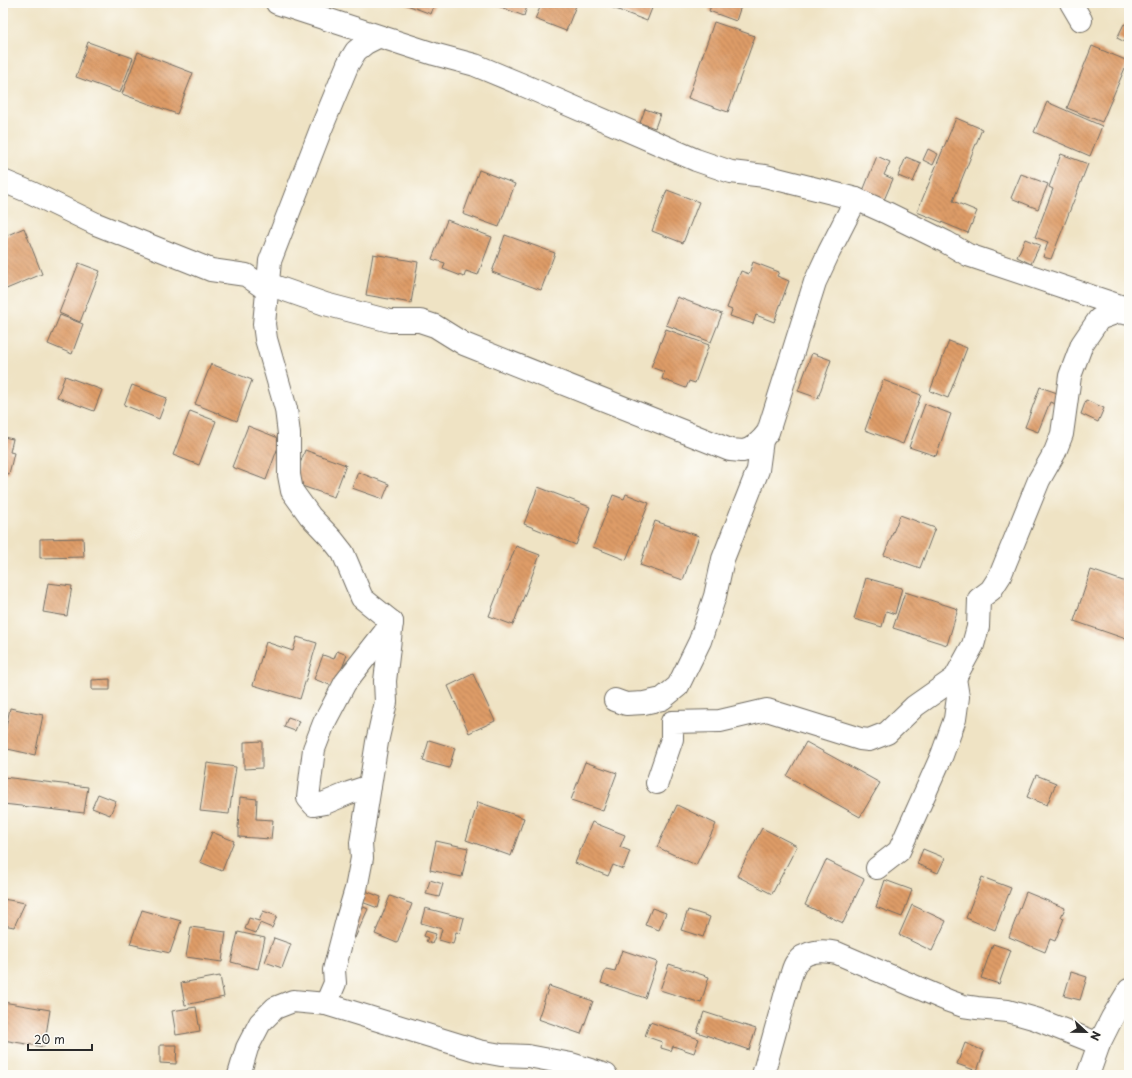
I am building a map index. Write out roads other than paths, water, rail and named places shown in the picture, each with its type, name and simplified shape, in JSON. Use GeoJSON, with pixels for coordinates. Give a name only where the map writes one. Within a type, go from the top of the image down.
{"type":"FeatureCollection","features":[{"type":"Feature","properties":{"kind":"street"},"geometry":{"type":"LineString","coordinates":[[277,3],[378,37],[475,65],[696,160],[731,172],[765,176],[856,199],[968,254],[1129,309]]}},
{"type":"Feature","properties":{"kind":"street"},"geometry":{"type":"LineString","coordinates":[[378,37],[366,43],[356,51],[348,64],[321,129],[270,261],[264,324],[266,339],[286,409],[289,434],[289,475],[292,491],[310,516],[343,553],[362,598],[392,622]]}},
{"type":"Feature","properties":{"kind":"street"},"geometry":{"type":"LineString","coordinates":[[3,181],[32,193],[96,224],[211,270],[246,275],[268,287],[390,321],[420,321],[435,326],[464,344],[730,450],[743,451],[754,447],[768,432],[815,282],[856,199]]}},
{"type":"Feature","properties":{"kind":"street"},"geometry":{"type":"LineString","coordinates":[[246,275],[270,261]]}},
{"type":"Feature","properties":{"kind":"street"},"geometry":{"type":"LineString","coordinates":[[672,722],[720,721],[767,710],[860,739],[869,740],[888,733],[915,706],[954,678],[973,645],[978,627],[979,599],[991,590],[1000,576],[1039,480],[1056,452],[1062,434],[1070,376],[1082,344],[1099,319],[1118,312],[1129,314]]}},
{"type":"Feature","properties":{"kind":"street"},"geometry":{"type":"LineString","coordinates":[[657,783],[672,739],[672,722],[678,686],[700,641],[715,596],[723,559],[758,470],[762,440]]}},
{"type":"Feature","properties":{"kind":"street"},"geometry":{"type":"LineString","coordinates":[[370,786],[349,792],[325,803],[314,805],[308,798],[314,749],[324,723],[345,683],[392,622]]}},
{"type":"Feature","properties":{"kind":"street"},"geometry":{"type":"LineString","coordinates":[[326,1004],[335,982],[334,970],[356,889],[362,858],[361,843],[377,742],[386,702],[385,681],[392,622]]}},
{"type":"Feature","properties":{"kind":"street"},"geometry":{"type":"LineString","coordinates":[[877,868],[899,851],[942,755],[955,718],[958,697],[954,678]]}},
{"type":"Feature","properties":{"kind":"street"},"geometry":{"type":"LineString","coordinates":[[615,700],[626,704],[644,703],[662,699],[678,686]]}},
{"type":"Feature","properties":{"kind":"street"},"geometry":{"type":"LineString","coordinates":[[763,1075],[790,978],[796,963],[805,955],[817,951],[829,951],[837,954],[963,1006],[1008,1011],[1036,1019],[1099,1044]]}},
{"type":"Feature","properties":{"kind":"street"},"geometry":{"type":"LineString","coordinates":[[1088,1075],[1099,1044],[1112,1018],[1129,990]]}},
{"type":"Feature","properties":{"kind":"street"},"geometry":{"type":"LineString","coordinates":[[239,1075],[247,1048],[260,1023],[275,1008],[293,1001],[326,1004],[479,1051],[501,1055],[528,1056],[571,1064],[606,1075]]}}]}
